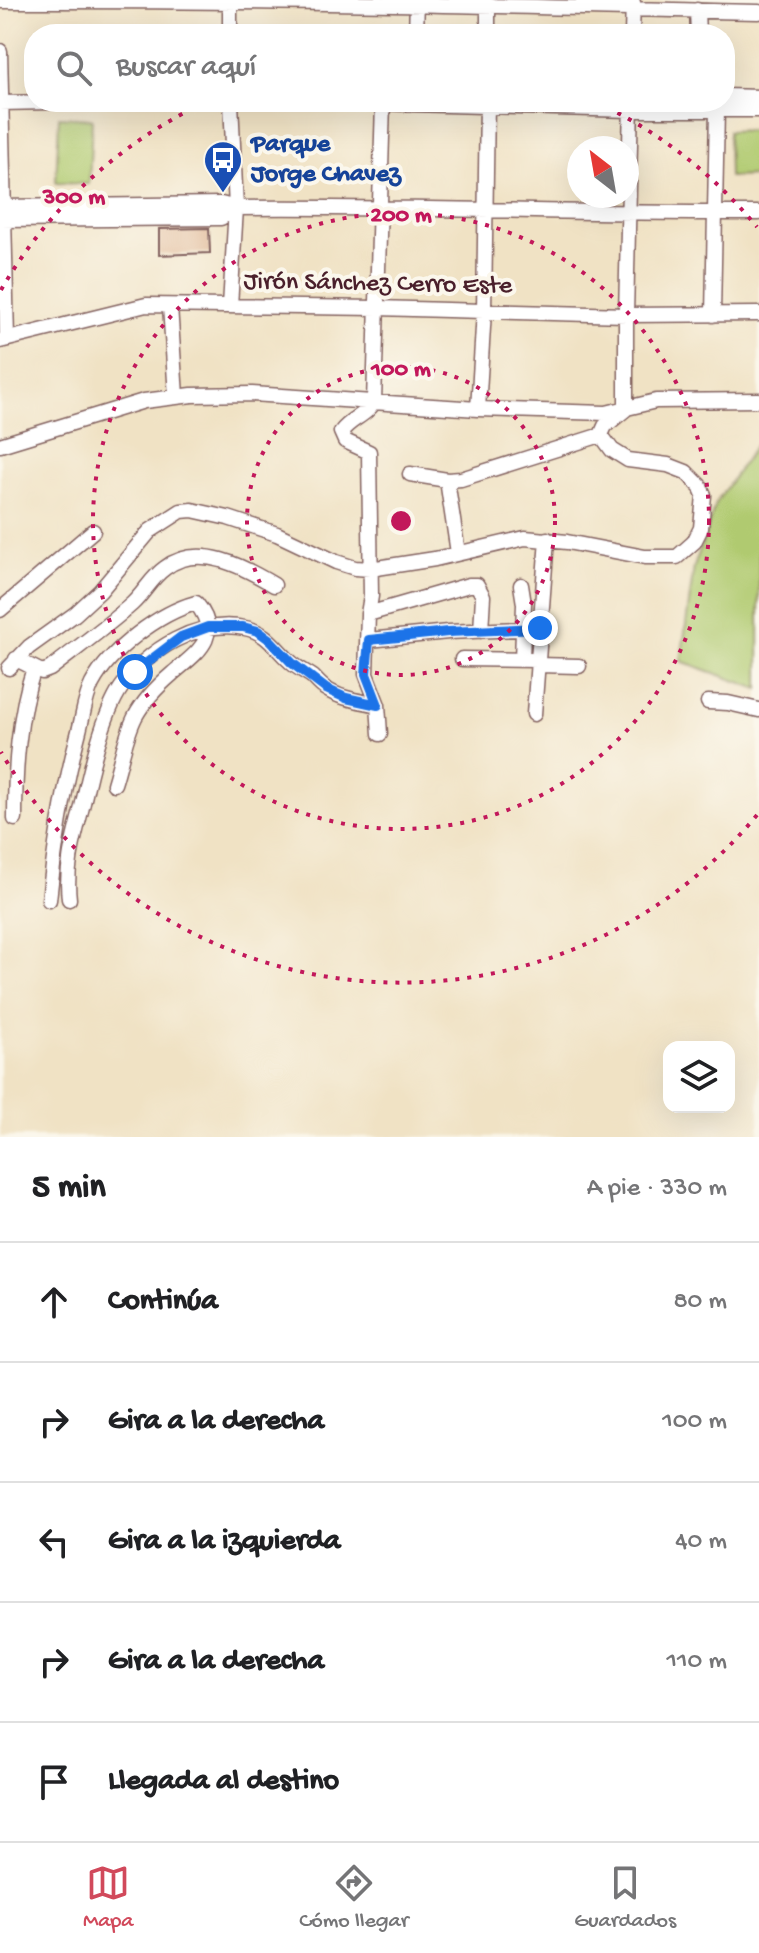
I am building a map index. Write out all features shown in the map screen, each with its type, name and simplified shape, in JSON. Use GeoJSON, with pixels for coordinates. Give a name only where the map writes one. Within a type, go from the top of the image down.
{"type":"FeatureCollection","features":[{"type":"Feature","properties":{"kind":"street"},"geometry":{"type":"LineString","coordinates":[[230,0],[230,24]]}},
{"type":"Feature","properties":{"kind":"street"},"geometry":{"type":"LineString","coordinates":[[0,1],[633,4],[759,12]]}},
{"type":"Feature","properties":{"kind":"street"},"geometry":{"type":"LineString","coordinates":[[416,24],[417,3]]}},
{"type":"Feature","properties":{"kind":"street"},"geometry":{"type":"LineString","coordinates":[[632,24],[633,4]]}},
{"type":"Feature","properties":{"kind":"street"},"geometry":{"type":"LineString","coordinates":[[488,5],[488,24]]}},
{"type":"Feature","properties":{"kind":"street"},"geometry":{"type":"LineString","coordinates":[[0,51],[4,340]]}},
{"type":"Feature","properties":{"kind":"street"},"geometry":{"type":"LineString","coordinates":[[735,100],[759,97]]}},
{"type":"Feature","properties":{"kind":"street"},"geometry":{"type":"LineString","coordinates":[[1,103],[24,103]]}},
{"type":"Feature","properties":{"kind":"street"},"geometry":{"type":"LineString","coordinates":[[735,105],[759,110]]}},
{"type":"Feature","properties":{"kind":"street"},"geometry":{"type":"LineString","coordinates":[[230,306],[236,208],[231,112]]}},
{"type":"Feature","properties":{"kind":"street"},"geometry":{"type":"LineString","coordinates":[[380,734],[378,705],[366,674],[371,596],[369,452],[345,441],[341,432],[346,424],[369,411],[374,402],[383,112]]}},
{"type":"Feature","properties":{"kind":"street"},"geometry":{"type":"LineString","coordinates":[[478,409],[484,311],[487,112]]}},
{"type":"Feature","properties":{"kind":"street"},"geometry":{"type":"LineString","coordinates":[[626,409],[631,112]]}},
{"type":"Feature","properties":{"kind":"street"},"geometry":{"type":"LineString","coordinates":[[713,315],[720,112]]}},
{"type":"Feature","properties":{"kind":"street"},"geometry":{"type":"LineString","coordinates":[[3,214],[221,204],[236,208],[381,206],[629,213],[759,213]]}},
{"type":"Feature","properties":{"kind":"street","name":"Jirón Sánchez Cerro Este"},"geometry":{"type":"LineString","coordinates":[[4,340],[146,305],[626,315],[759,314]]}},
{"type":"Feature","properties":{"kind":"street"},"geometry":{"type":"LineString","coordinates":[[170,306],[176,396]]}},
{"type":"Feature","properties":{"kind":"street"},"geometry":{"type":"LineString","coordinates":[[0,445],[144,401],[176,396],[252,394],[478,409],[606,413],[656,401],[759,400]]}},
{"type":"Feature","properties":{"kind":"street"},"geometry":{"type":"LineString","coordinates":[[410,474],[461,479],[601,435],[605,426],[626,409]]}},
{"type":"Feature","properties":{"kind":"street"},"geometry":{"type":"LineString","coordinates":[[274,585],[223,559],[197,557],[174,563],[156,576],[145,592],[120,614],[50,669],[42,672],[12,664],[100,591],[150,531],[181,511],[192,510],[228,518],[304,546],[346,566],[370,569],[480,550],[516,539],[547,539],[663,558],[677,557],[694,542],[701,528],[704,495],[693,477],[658,462],[628,460],[612,450],[601,435]]}},
{"type":"Feature","properties":{"kind":"street"},"geometry":{"type":"LineString","coordinates":[[447,480],[458,553]]}},
{"type":"Feature","properties":{"kind":"street"},"geometry":{"type":"LineString","coordinates":[[0,610],[93,531]]}},
{"type":"Feature","properties":{"kind":"street"},"geometry":{"type":"LineString","coordinates":[[534,714],[547,539]]}},
{"type":"Feature","properties":{"kind":"street"},"geometry":{"type":"LineString","coordinates":[[368,614],[477,585],[483,596],[481,631]]}},
{"type":"Feature","properties":{"kind":"street"},"geometry":{"type":"LineString","coordinates":[[521,585],[524,604],[522,659]]}},
{"type":"Feature","properties":{"kind":"street"},"geometry":{"type":"LineString","coordinates":[[49,900],[68,774],[92,684],[115,655],[148,627],[179,608],[196,603],[208,627],[206,641],[148,698],[134,719],[114,784]]}},
{"type":"Feature","properties":{"kind":"street"},"geometry":{"type":"LineString","coordinates":[[69,899],[70,857],[89,777],[111,706],[120,689],[160,650],[181,637],[208,627],[243,627],[258,631],[326,689],[346,698],[378,705]]}},
{"type":"Feature","properties":{"kind":"street"},"geometry":{"type":"LineString","coordinates":[[369,640],[448,632],[540,628]]}},
{"type":"Feature","properties":{"kind":"street"},"geometry":{"type":"LineString","coordinates":[[462,659],[522,659],[579,666]]}},
{"type":"Feature","properties":{"kind":"street"},"geometry":{"type":"LineString","coordinates":[[15,819],[15,767],[26,692],[34,668]]}},
{"type":"Feature","properties":{"kind":"street"},"geometry":{"type":"LineString","coordinates":[[708,702],[759,710]]}},
{"type":"Feature","properties":{"kind":"green space"},"geometry":{"type":"Polygon","coordinates":[[[59,117],[92,119],[89,184],[56,183],[59,117]]]}},
{"type":"Feature","properties":{"kind":"green space"},"geometry":{"type":"Polygon","coordinates":[[[759,130],[759,176],[729,177],[728,131],[759,130]]]}},
{"type":"Feature","properties":{"kind":"green space"},"geometry":{"type":"Polygon","coordinates":[[[759,440],[759,689],[681,661],[694,567],[716,503],[759,440]]]}},
{"type":"Feature","properties":{"kind":"building"},"geometry":{"type":"Polygon","coordinates":[[[209,228],[210,253],[159,255],[159,229],[209,228]]]}},
{"type":"Feature","properties":{"kind":"place","name":"Parque Jorge Chavez"},"geometry":{"type":"Point","coordinates":[223,194]}},
{"type":"Feature","properties":{"kind":"route"},"geometry":{"type":"LineString","coordinates":[[135,672],[181,637],[208,627],[243,627],[258,631],[269,639],[292,663],[326,689],[346,698],[378,705],[367,682],[369,640],[448,632],[540,628]]}}]}
